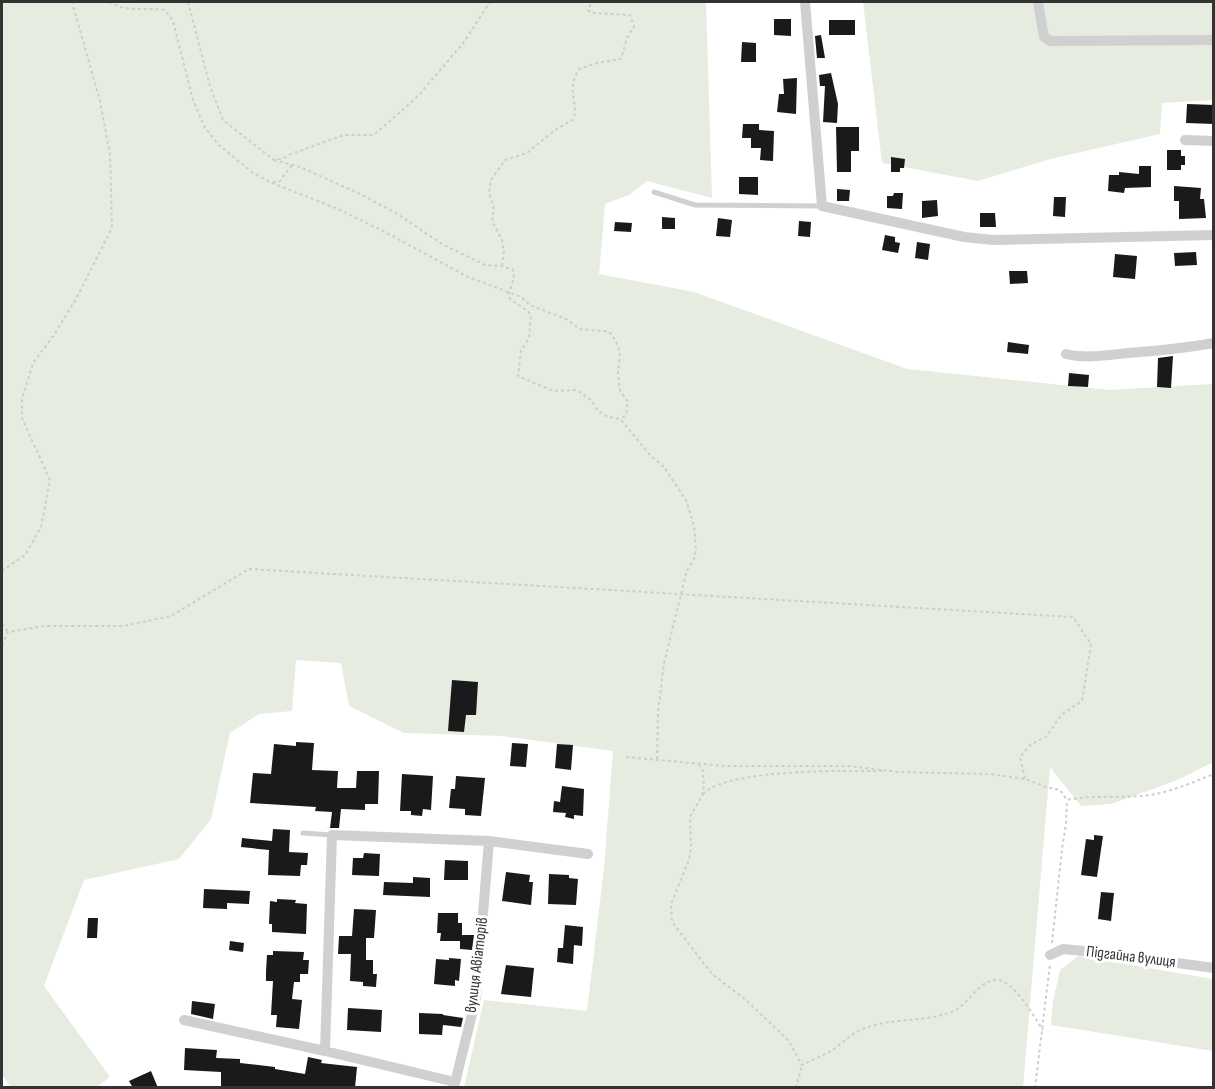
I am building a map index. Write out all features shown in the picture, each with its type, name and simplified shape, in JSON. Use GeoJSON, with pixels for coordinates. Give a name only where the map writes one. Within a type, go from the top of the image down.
{"type":"FeatureCollection","features":[{"type":"Feature","properties":{"kind":"street"},"geometry":{"type":"LineString","coordinates":[[805,2],[822,206],[964,237],[993,240],[1214,235]]}},
{"type":"Feature","properties":{"kind":"street"},"geometry":{"type":"LineString","coordinates":[[1038,2],[1044,37],[1050,41],[1214,40]]}},
{"type":"Feature","properties":{"kind":"street"},"geometry":{"type":"LineString","coordinates":[[1185,140],[1214,141]]}},
{"type":"Feature","properties":{"kind":"street"},"geometry":{"type":"LineString","coordinates":[[1066,354],[1106,355],[1183,349],[1214,343]]}},
{"type":"Feature","properties":{"kind":"street"},"geometry":{"type":"LineString","coordinates":[[325,1051],[332,835],[489,841],[588,854]]}},
{"type":"Feature","properties":{"kind":"street","name":"вулиця Авіаторів"},"geometry":{"type":"LineString","coordinates":[[455,1084],[476,998],[489,841]]}},
{"type":"Feature","properties":{"kind":"street","name":"Підгайна вулиця"},"geometry":{"type":"LineString","coordinates":[[1050,955],[1063,949],[1104,952],[1214,968]]}},
{"type":"Feature","properties":{"kind":"street"},"geometry":{"type":"LineString","coordinates":[[183,1020],[325,1051],[455,1084]]}},
{"type":"Feature","properties":{"kind":"lane"},"geometry":{"type":"LineString","coordinates":[[654,192],[695,205],[822,206]]}},
{"type":"Feature","properties":{"kind":"lane"},"geometry":{"type":"LineString","coordinates":[[303,833],[332,835]]}},
{"type":"Feature","properties":{"kind":"path"},"geometry":{"type":"LineString","coordinates":[[2,571],[25,555],[41,527],[50,480],[22,418],[22,399],[33,363],[54,335],[76,299],[112,228],[110,156],[100,101],[72,2]]}},
{"type":"Feature","properties":{"kind":"path"},"geometry":{"type":"LineString","coordinates":[[109,2],[126,10],[149,8],[165,10],[173,21],[193,100],[205,128],[219,146],[253,174],[338,209],[466,276],[509,291],[530,305],[566,319],[580,329],[605,331],[612,334],[620,353],[618,373],[620,391],[628,402],[626,414],[621,420]]}},
{"type":"Feature","properties":{"kind":"path"},"geometry":{"type":"LineString","coordinates":[[188,2],[210,86],[223,120],[274,160],[306,169],[360,194],[396,213],[442,244],[485,265],[502,266],[513,270],[514,278],[508,296],[531,315],[529,338],[521,351],[518,375],[553,391],[577,390],[591,400],[598,411],[608,417],[621,420],[650,455],[671,475],[689,508],[694,526],[696,549],[694,559],[687,570],[664,663],[658,712],[657,760]]}},
{"type":"Feature","properties":{"kind":"path"},"geometry":{"type":"LineString","coordinates":[[274,160],[344,135],[374,135],[427,86],[464,42],[490,2]]}},
{"type":"Feature","properties":{"kind":"path"},"geometry":{"type":"LineString","coordinates":[[571,2],[581,2]]}},
{"type":"Feature","properties":{"kind":"path"},"geometry":{"type":"LineString","coordinates":[[502,266],[504,252],[502,240],[492,221],[494,209],[489,193],[491,180],[496,170],[505,160],[527,153],[555,130],[574,119],[571,91],[579,69],[621,59],[627,38],[634,26],[630,15],[592,13],[588,10],[592,2]]}},
{"type":"Feature","properties":{"kind":"path"},"geometry":{"type":"LineString","coordinates":[[270,182],[279,182],[292,165]]}},
{"type":"Feature","properties":{"kind":"path"},"geometry":{"type":"LineString","coordinates":[[8,632],[45,626],[124,626],[171,616],[249,569],[1073,617],[1091,644],[1082,701],[1061,715],[1047,736],[1030,745],[1020,758],[1025,779]]}},
{"type":"Feature","properties":{"kind":"path"},"geometry":{"type":"LineString","coordinates":[[2,624],[8,632]]}},
{"type":"Feature","properties":{"kind":"path"},"geometry":{"type":"LineString","coordinates":[[2,645],[8,632]]}},
{"type":"Feature","properties":{"kind":"path"},"geometry":{"type":"LineString","coordinates":[[626,757],[725,766],[848,766],[900,772]]}},
{"type":"Feature","properties":{"kind":"path"},"geometry":{"type":"LineString","coordinates":[[699,764],[703,771],[704,786],[702,795],[690,817],[689,860],[670,904],[672,922],[712,974],[746,1000],[788,1040],[802,1065],[796,1088]]}},
{"type":"Feature","properties":{"kind":"path"},"geometry":{"type":"LineString","coordinates":[[702,795],[709,788],[726,782],[832,771],[990,774],[1025,779],[1046,788],[1060,790],[1067,800],[1066,824],[1035,1088]]}},
{"type":"Feature","properties":{"kind":"path"},"geometry":{"type":"LineString","coordinates":[[1067,800],[1087,796],[1144,796],[1168,791],[1214,774]]}},
{"type":"Feature","properties":{"kind":"path"},"geometry":{"type":"LineString","coordinates":[[802,1065],[830,1051],[862,1028],[889,1022],[932,1018],[956,1010],[979,988],[991,981],[1000,980],[1012,987],[1043,1030]]}},
{"type":"Feature","properties":{"kind":"shaded area"},"geometry":{"type":"Polygon","coordinates":[[[2,2],[706,2],[712,198],[647,181],[629,195],[605,204],[599,274],[694,292],[907,369],[1109,390],[1213,384],[1213,762],[1180,779],[1111,804],[1081,806],[1050,767],[1023,1087],[464,1087],[484,1000],[587,1011],[604,868],[613,751],[502,736],[404,733],[349,706],[341,663],[296,660],[292,711],[259,714],[230,733],[211,819],[179,859],[84,880],[44,986],[110,1077],[97,1087],[11,1088],[2,1074],[2,2]]]}},
{"type":"Feature","properties":{"kind":"shaded area"},"geometry":{"type":"Polygon","coordinates":[[[863,2],[1213,2],[1213,100],[1162,103],[1160,134],[1050,159],[978,181],[882,163],[863,2]]]}},
{"type":"Feature","properties":{"kind":"shaded area"},"geometry":{"type":"Polygon","coordinates":[[[1078,956],[1213,979],[1213,1051],[1051,1025],[1060,970],[1078,956]]]}},
{"type":"Feature","properties":{"kind":"building"},"geometry":{"type":"Polygon","coordinates":[[[774,19],[791,19],[791,36],[774,35],[774,19]]]}},
{"type":"Feature","properties":{"kind":"building"},"geometry":{"type":"Polygon","coordinates":[[[829,20],[855,20],[855,35],[829,35],[829,20]]]}},
{"type":"Feature","properties":{"kind":"building"},"geometry":{"type":"Polygon","coordinates":[[[821,35],[825,58],[817,58],[815,36],[821,35]]]}},
{"type":"Feature","properties":{"kind":"building"},"geometry":{"type":"Polygon","coordinates":[[[742,42],[756,43],[756,62],[741,62],[742,42]]]}},
{"type":"Feature","properties":{"kind":"building"},"geometry":{"type":"Polygon","coordinates":[[[831,73],[838,104],[837,123],[823,122],[825,86],[820,86],[819,75],[831,73]]]}},
{"type":"Feature","properties":{"kind":"building"},"geometry":{"type":"Polygon","coordinates":[[[797,78],[796,114],[777,112],[779,94],[784,94],[783,79],[797,78]]]}},
{"type":"Feature","properties":{"kind":"building"},"geometry":{"type":"Polygon","coordinates":[[[1187,104],[1214,105],[1214,124],[1186,123],[1187,104]]]}},
{"type":"Feature","properties":{"kind":"building"},"geometry":{"type":"Polygon","coordinates":[[[743,124],[759,124],[759,130],[774,131],[773,161],[760,160],[761,148],[751,148],[751,138],[742,138],[743,124]]]}},
{"type":"Feature","properties":{"kind":"building"},"geometry":{"type":"Polygon","coordinates":[[[836,127],[859,127],[859,151],[851,151],[851,172],[837,172],[836,127]]]}},
{"type":"Feature","properties":{"kind":"building"},"geometry":{"type":"Polygon","coordinates":[[[1167,150],[1181,150],[1181,156],[1185,156],[1185,165],[1181,165],[1181,170],[1167,170],[1167,150]]]}},
{"type":"Feature","properties":{"kind":"building"},"geometry":{"type":"Polygon","coordinates":[[[891,157],[905,159],[904,168],[900,168],[900,172],[891,172],[891,157]]]}},
{"type":"Feature","properties":{"kind":"building"},"geometry":{"type":"Polygon","coordinates":[[[1139,166],[1151,166],[1151,187],[1125,188],[1124,193],[1108,191],[1109,175],[1119,175],[1119,172],[1139,174],[1139,166]]]}},
{"type":"Feature","properties":{"kind":"building"},"geometry":{"type":"Polygon","coordinates":[[[739,177],[758,177],[758,195],[739,194],[739,177]]]}},
{"type":"Feature","properties":{"kind":"building"},"geometry":{"type":"Polygon","coordinates":[[[1174,186],[1201,188],[1200,199],[1204,199],[1206,218],[1179,219],[1179,201],[1174,201],[1174,186]]]}},
{"type":"Feature","properties":{"kind":"building"},"geometry":{"type":"Polygon","coordinates":[[[837,189],[850,190],[849,201],[837,201],[837,189]]]}},
{"type":"Feature","properties":{"kind":"building"},"geometry":{"type":"Polygon","coordinates":[[[894,193],[903,193],[902,209],[887,208],[887,196],[893,196],[894,193]]]}},
{"type":"Feature","properties":{"kind":"building"},"geometry":{"type":"Polygon","coordinates":[[[1054,197],[1066,197],[1065,217],[1053,216],[1054,197]]]}},
{"type":"Feature","properties":{"kind":"building"},"geometry":{"type":"Polygon","coordinates":[[[937,200],[938,216],[922,218],[922,201],[937,200]]]}},
{"type":"Feature","properties":{"kind":"building"},"geometry":{"type":"Polygon","coordinates":[[[980,213],[995,213],[996,227],[980,227],[980,213]]]}},
{"type":"Feature","properties":{"kind":"building"},"geometry":{"type":"Polygon","coordinates":[[[662,217],[675,218],[675,229],[662,229],[662,217]]]}},
{"type":"Feature","properties":{"kind":"building"},"geometry":{"type":"Polygon","coordinates":[[[718,218],[732,220],[730,237],[716,236],[718,218]]]}},
{"type":"Feature","properties":{"kind":"building"},"geometry":{"type":"Polygon","coordinates":[[[799,221],[811,222],[810,237],[798,236],[799,221]]]}},
{"type":"Feature","properties":{"kind":"building"},"geometry":{"type":"Polygon","coordinates":[[[615,222],[632,223],[631,232],[614,231],[615,222]]]}},
{"type":"Feature","properties":{"kind":"building"},"geometry":{"type":"Polygon","coordinates":[[[885,235],[895,237],[895,242],[900,243],[898,253],[882,250],[885,235]]]}},
{"type":"Feature","properties":{"kind":"building"},"geometry":{"type":"Polygon","coordinates":[[[917,242],[930,244],[928,260],[915,258],[917,242]]]}},
{"type":"Feature","properties":{"kind":"building"},"geometry":{"type":"Polygon","coordinates":[[[1196,252],[1197,265],[1175,266],[1174,253],[1196,252]]]}},
{"type":"Feature","properties":{"kind":"building"},"geometry":{"type":"Polygon","coordinates":[[[1115,254],[1137,256],[1135,279],[1113,277],[1115,254]]]}},
{"type":"Feature","properties":{"kind":"building"},"geometry":{"type":"Polygon","coordinates":[[[1009,271],[1027,271],[1028,283],[1010,284],[1009,271]]]}},
{"type":"Feature","properties":{"kind":"building"},"geometry":{"type":"Polygon","coordinates":[[[1008,342],[1029,345],[1028,354],[1007,352],[1008,342]]]}},
{"type":"Feature","properties":{"kind":"building"},"geometry":{"type":"Polygon","coordinates":[[[1173,356],[1171,388],[1157,387],[1158,358],[1173,356]]]}},
{"type":"Feature","properties":{"kind":"building"},"geometry":{"type":"Polygon","coordinates":[[[1069,373],[1089,375],[1088,387],[1068,386],[1069,373]]]}},
{"type":"Feature","properties":{"kind":"building"},"geometry":{"type":"Polygon","coordinates":[[[452,680],[478,682],[476,715],[466,715],[464,732],[448,731],[452,680]]]}},
{"type":"Feature","properties":{"kind":"building"},"geometry":{"type":"Polygon","coordinates":[[[296,742],[314,743],[312,770],[338,771],[337,788],[356,788],[357,771],[379,771],[378,804],[365,804],[365,810],[341,809],[339,828],[330,828],[332,812],[315,811],[316,807],[250,803],[253,773],[271,774],[274,744],[296,746],[296,742]]]}},
{"type":"Feature","properties":{"kind":"building"},"geometry":{"type":"Polygon","coordinates":[[[512,743],[528,744],[526,767],[510,766],[512,743]]]}},
{"type":"Feature","properties":{"kind":"building"},"geometry":{"type":"Polygon","coordinates":[[[557,744],[573,745],[571,770],[555,768],[557,744]]]}},
{"type":"Feature","properties":{"kind":"building"},"geometry":{"type":"Polygon","coordinates":[[[402,774],[433,776],[431,810],[423,809],[422,816],[411,815],[411,811],[400,811],[402,774]]]}},
{"type":"Feature","properties":{"kind":"building"},"geometry":{"type":"Polygon","coordinates":[[[456,776],[485,778],[481,816],[465,815],[465,809],[449,808],[451,789],[455,789],[456,776]]]}},
{"type":"Feature","properties":{"kind":"building"},"geometry":{"type":"Polygon","coordinates":[[[562,786],[584,789],[583,816],[574,815],[574,819],[565,817],[566,813],[553,812],[554,801],[560,802],[562,786]]]}},
{"type":"Feature","properties":{"kind":"building"},"geometry":{"type":"Polygon","coordinates":[[[273,829],[290,830],[289,852],[308,853],[307,865],[301,865],[300,876],[268,875],[269,850],[241,847],[242,838],[272,841],[273,829]]]}},
{"type":"Feature","properties":{"kind":"building"},"geometry":{"type":"Polygon","coordinates":[[[1094,835],[1103,836],[1097,877],[1081,875],[1086,839],[1094,840],[1094,835]]]}},
{"type":"Feature","properties":{"kind":"building"},"geometry":{"type":"Polygon","coordinates":[[[364,853],[380,854],[379,876],[352,875],[353,858],[363,858],[364,853]]]}},
{"type":"Feature","properties":{"kind":"building"},"geometry":{"type":"Polygon","coordinates":[[[445,860],[468,861],[468,880],[444,880],[445,860]]]}},
{"type":"Feature","properties":{"kind":"building"},"geometry":{"type":"Polygon","coordinates":[[[506,872],[530,875],[529,882],[533,882],[531,905],[502,901],[506,872]]]}},
{"type":"Feature","properties":{"kind":"building"},"geometry":{"type":"Polygon","coordinates":[[[549,874],[569,875],[569,878],[578,879],[576,905],[548,904],[549,874]]]}},
{"type":"Feature","properties":{"kind":"building"},"geometry":{"type":"Polygon","coordinates":[[[413,877],[430,878],[430,897],[383,895],[384,882],[413,883],[413,877]]]}},
{"type":"Feature","properties":{"kind":"building"},"geometry":{"type":"Polygon","coordinates":[[[204,889],[250,891],[249,904],[227,903],[227,909],[203,908],[204,889]]]}},
{"type":"Feature","properties":{"kind":"building"},"geometry":{"type":"Polygon","coordinates":[[[1101,892],[1114,893],[1111,921],[1098,919],[1101,892]]]}},
{"type":"Feature","properties":{"kind":"building"},"geometry":{"type":"Polygon","coordinates":[[[277,899],[296,900],[295,903],[307,904],[306,934],[272,932],[272,924],[269,924],[270,901],[277,902],[277,899]]]}},
{"type":"Feature","properties":{"kind":"building"},"geometry":{"type":"Polygon","coordinates":[[[354,909],[376,910],[374,938],[366,938],[366,960],[373,960],[373,974],[377,974],[376,987],[363,986],[363,982],[350,981],[351,954],[338,954],[339,936],[352,936],[354,909]]]}},
{"type":"Feature","properties":{"kind":"building"},"geometry":{"type":"Polygon","coordinates":[[[438,913],[458,913],[458,923],[462,923],[462,935],[474,935],[472,950],[460,949],[460,941],[440,941],[441,933],[437,933],[438,913]]]}},
{"type":"Feature","properties":{"kind":"building"},"geometry":{"type":"Polygon","coordinates":[[[88,918],[98,918],[97,938],[87,938],[88,918]]]}},
{"type":"Feature","properties":{"kind":"building"},"geometry":{"type":"Polygon","coordinates":[[[565,925],[583,927],[582,946],[574,945],[573,964],[557,962],[558,948],[563,948],[565,925]]]}},
{"type":"Feature","properties":{"kind":"building"},"geometry":{"type":"Polygon","coordinates":[[[230,941],[244,943],[243,952],[229,950],[230,941]]]}},
{"type":"Feature","properties":{"kind":"building"},"geometry":{"type":"Polygon","coordinates":[[[273,951],[304,952],[303,960],[309,960],[308,974],[300,974],[300,982],[294,982],[292,999],[302,1000],[299,1029],[276,1027],[277,1015],[271,1015],[273,981],[266,981],[266,971],[267,955],[273,955],[273,951]]]}},
{"type":"Feature","properties":{"kind":"building"},"geometry":{"type":"Polygon","coordinates":[[[449,958],[461,959],[459,981],[455,980],[455,986],[434,984],[436,959],[449,960],[449,958]]]}},
{"type":"Feature","properties":{"kind":"building"},"geometry":{"type":"Polygon","coordinates":[[[506,965],[534,968],[531,997],[501,994],[506,965]]]}},
{"type":"Feature","properties":{"kind":"building"},"geometry":{"type":"Polygon","coordinates":[[[192,1001],[215,1004],[213,1019],[191,1014],[192,1001]]]}},
{"type":"Feature","properties":{"kind":"building"},"geometry":{"type":"Polygon","coordinates":[[[348,1008],[382,1010],[381,1032],[347,1030],[348,1008]]]}},
{"type":"Feature","properties":{"kind":"building"},"geometry":{"type":"Polygon","coordinates":[[[419,1013],[463,1018],[461,1027],[443,1025],[442,1035],[419,1034],[419,1013]]]}},
{"type":"Feature","properties":{"kind":"building"},"geometry":{"type":"Polygon","coordinates":[[[185,1048],[217,1050],[216,1058],[240,1059],[240,1063],[275,1067],[275,1069],[305,1074],[308,1057],[322,1060],[321,1063],[357,1067],[355,1088],[221,1086],[221,1072],[184,1070],[185,1048]]]}},
{"type":"Feature","properties":{"kind":"building"},"geometry":{"type":"Polygon","coordinates":[[[151,1071],[158,1088],[133,1088],[129,1081],[151,1071]]]}}]}
